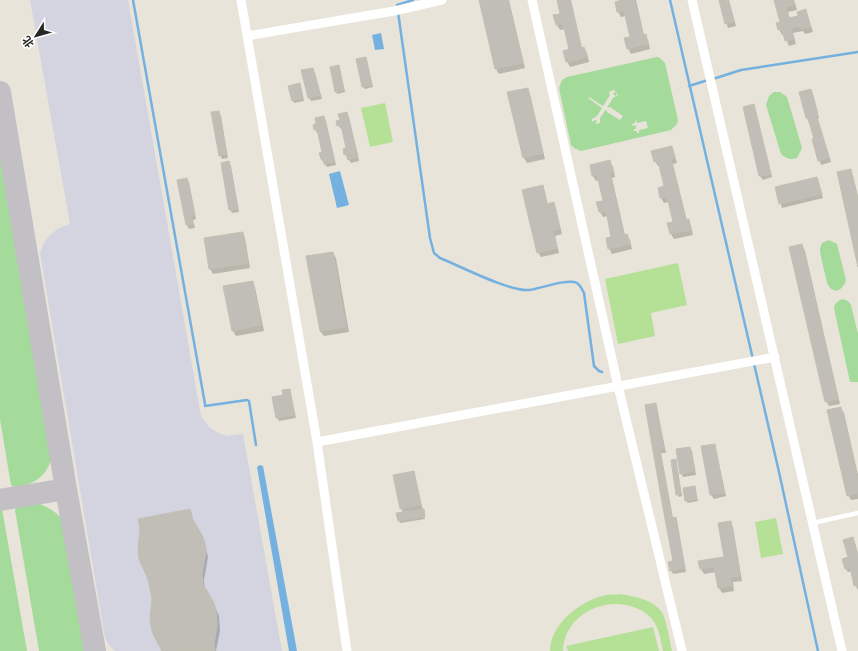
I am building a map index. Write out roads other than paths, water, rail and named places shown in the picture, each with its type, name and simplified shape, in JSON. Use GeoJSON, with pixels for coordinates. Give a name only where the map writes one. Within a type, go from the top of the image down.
{"type":"FeatureCollection","features":[{"type":"Feature","properties":{"kind":"street"},"geometry":{"type":"LineString","coordinates":[[241,0],[317,442],[347,651]]}},
{"type":"Feature","properties":{"kind":"street"},"geometry":{"type":"LineString","coordinates":[[247,36],[406,9],[442,0]]}},
{"type":"Feature","properties":{"kind":"street"},"geometry":{"type":"LineString","coordinates":[[532,0],[618,386],[682,651]]}},
{"type":"Feature","properties":{"kind":"street"},"geometry":{"type":"LineString","coordinates":[[692,0],[842,651]]}},
{"type":"Feature","properties":{"kind":"street"},"geometry":{"type":"LineString","coordinates":[[317,442],[775,357]]}},
{"type":"Feature","properties":{"kind":"lane"},"geometry":{"type":"LineString","coordinates":[[813,523],[858,513]]}},
{"type":"Feature","properties":{"kind":"water"},"geometry":{"type":"Polygon","coordinates":[[[381,33],[384,49],[375,50],[372,35],[381,33]]]}},
{"type":"Feature","properties":{"kind":"water"},"geometry":{"type":"Polygon","coordinates":[[[340,171],[349,205],[337,208],[329,174],[340,171]]]}},
{"type":"Feature","properties":{"kind":"water"},"geometry":{"type":"Polygon","coordinates":[[[260,465],[263,466],[297,651],[289,651],[257,467],[260,465]]]}},
{"type":"Feature","properties":{"kind":"waterway"},"geometry":{"type":"LineString","coordinates":[[133,0],[205,406],[247,400],[249,401],[256,445]]}},
{"type":"Feature","properties":{"kind":"waterway"},"geometry":{"type":"LineString","coordinates":[[413,0],[397,5],[430,238],[434,253],[440,258],[485,278],[521,290],[529,290],[567,282],[577,283],[584,293],[594,366],[602,372]]}},
{"type":"Feature","properties":{"kind":"waterway"},"geometry":{"type":"LineString","coordinates":[[670,0],[779,472],[818,651]]}},
{"type":"Feature","properties":{"kind":"waterway"},"geometry":{"type":"LineString","coordinates":[[713,79],[741,70],[858,52]]}},
{"type":"Feature","properties":{"kind":"waterway"},"geometry":{"type":"LineString","coordinates":[[689,86],[708,80]]}}]}
